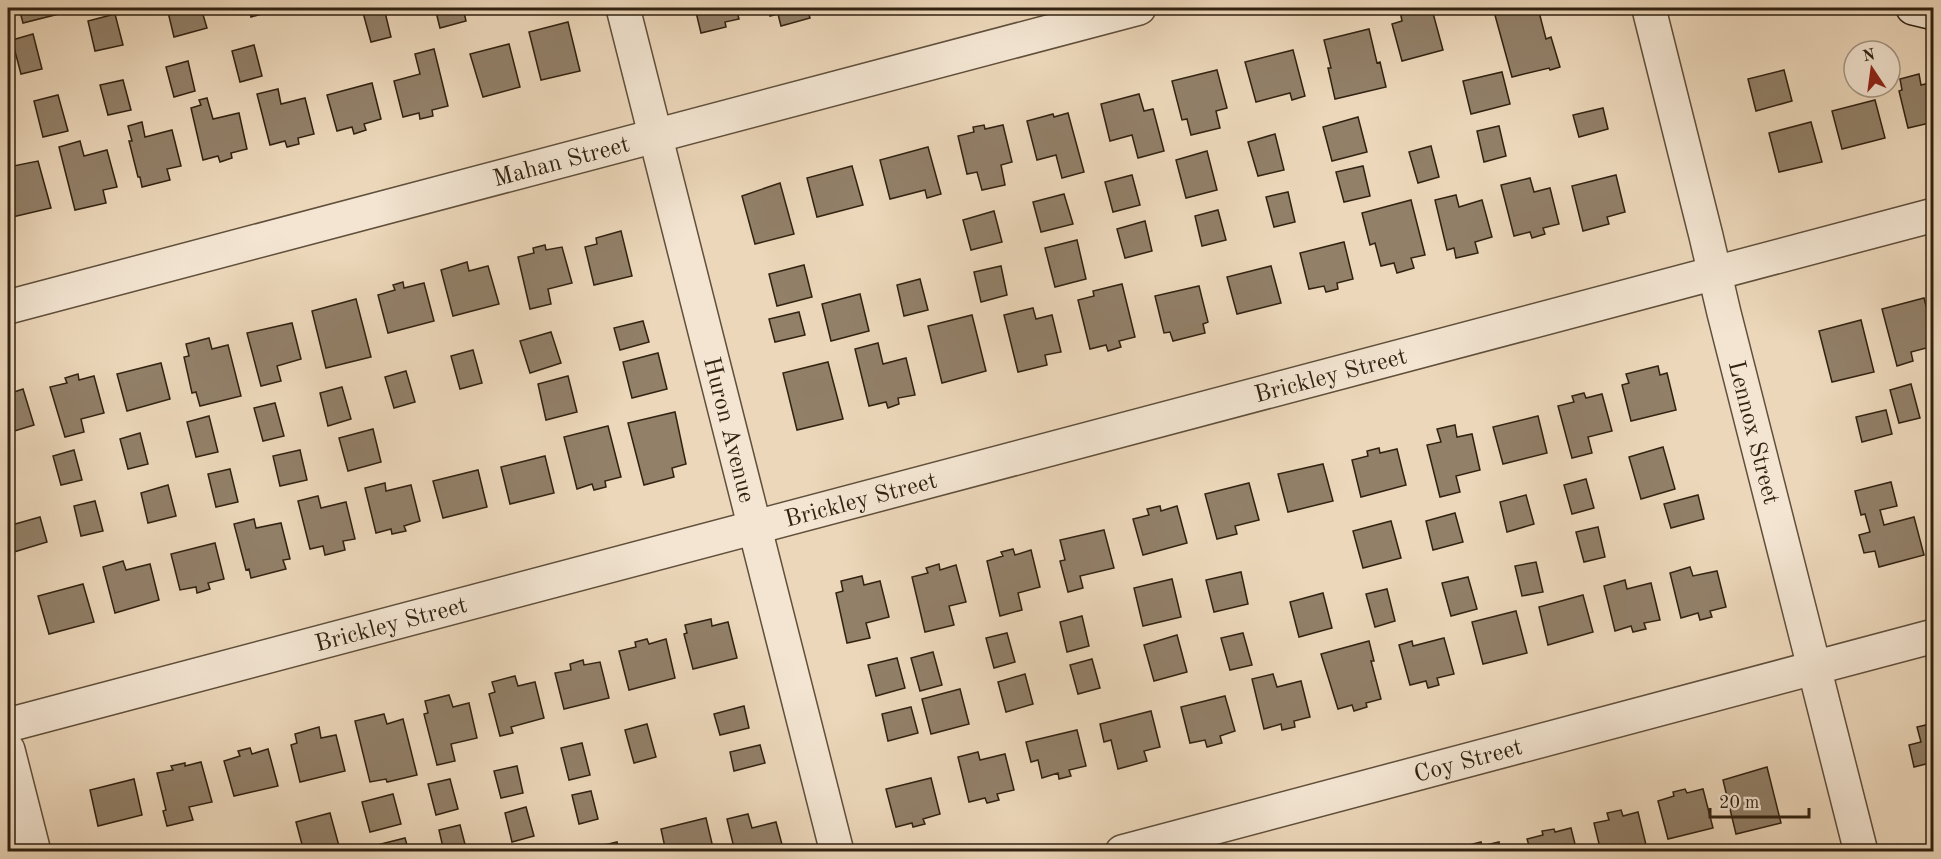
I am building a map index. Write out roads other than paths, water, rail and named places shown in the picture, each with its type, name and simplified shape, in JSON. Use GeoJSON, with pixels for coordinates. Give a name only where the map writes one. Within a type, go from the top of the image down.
{"type":"FeatureCollection","features":[{"type":"Feature","properties":{"kind":"street","name":"Huron Avenue"},"geometry":{"type":"LineString","coordinates":[[623,8],[837,852]]}},
{"type":"Feature","properties":{"kind":"street"},"geometry":{"type":"LineString","coordinates":[[1913,8],[1934,13]]}},
{"type":"Feature","properties":{"kind":"street","name":"Mahan Street"},"geometry":{"type":"LineString","coordinates":[[8,307],[1123,10]]}},
{"type":"Feature","properties":{"kind":"street","name":"Lennox Street"},"geometry":{"type":"LineString","coordinates":[[1650,13],[1861,852]]}},
{"type":"Feature","properties":{"kind":"street","name":"Brickley Street"},"geometry":{"type":"LineString","coordinates":[[8,725],[1934,215]]}},
{"type":"Feature","properties":{"kind":"street","name":"Coy Street"},"geometry":{"type":"LineString","coordinates":[[1122,852],[1934,636]]}},
{"type":"Feature","properties":{"kind":"street"},"geometry":{"type":"LineString","coordinates":[[8,750],[14,805],[34,852]]}}]}
